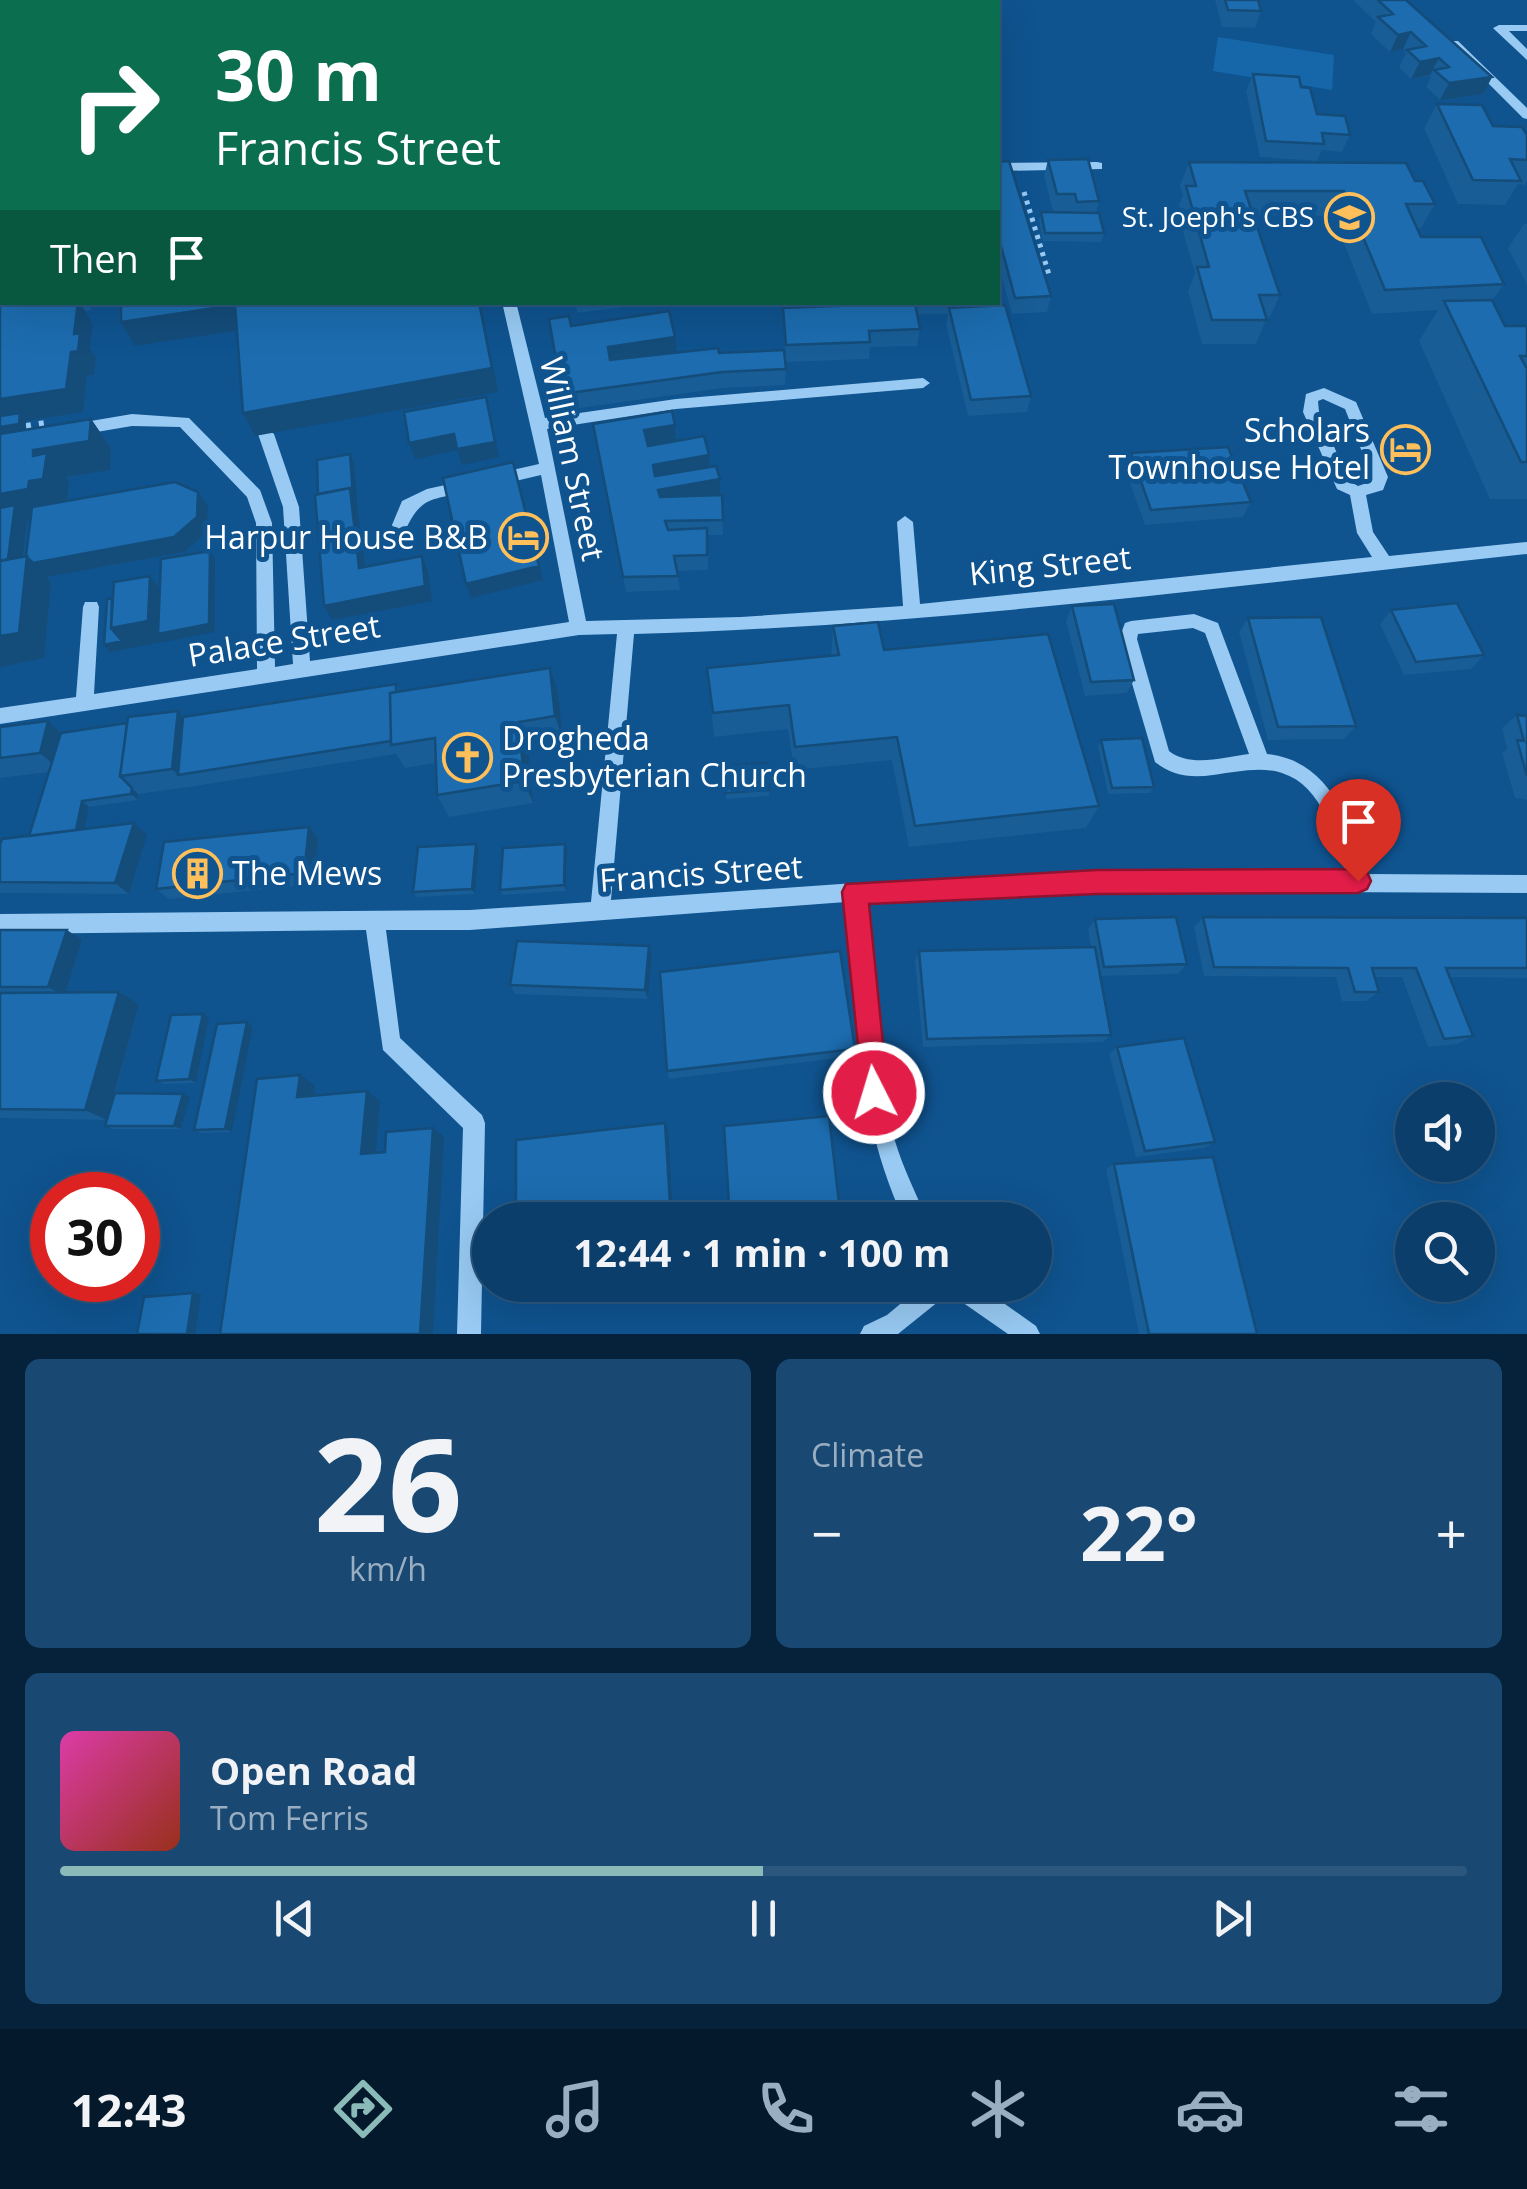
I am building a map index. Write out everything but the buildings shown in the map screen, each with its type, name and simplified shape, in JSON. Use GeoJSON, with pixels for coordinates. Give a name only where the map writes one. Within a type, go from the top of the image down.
{"type":"FeatureCollection","features":[{"type":"Feature","properties":{"kind":"street"},"geometry":{"type":"LineString","coordinates":[[1527,28],[1499,28],[1527,56]]}},
{"type":"Feature","properties":{"kind":"street"},"geometry":{"type":"LineString","coordinates":[[1445,36],[1527,102]]}},
{"type":"Feature","properties":{"kind":"street"},"geometry":{"type":"LineString","coordinates":[[1499,83],[1527,115]]}},
{"type":"Feature","properties":{"kind":"street"},"geometry":{"type":"LineString","coordinates":[[1000,167],[1097,166]]}},
{"type":"Feature","properties":{"kind":"street","name":"William Street"},"geometry":{"type":"LineString","coordinates":[[510,305],[539,425],[579,628]]}},
{"type":"Feature","properties":{"kind":"street"},"geometry":{"type":"LineString","coordinates":[[539,425],[676,404],[922,384]]}},
{"type":"Feature","properties":{"kind":"street"},"geometry":{"type":"LineString","coordinates":[[1333,394],[1351,406],[1380,476],[1376,486],[1357,492],[1342,485],[1311,412],[1311,398],[1333,394]]}},
{"type":"Feature","properties":{"kind":"street"},"geometry":{"type":"LineString","coordinates":[[56,432],[132,420],[184,422],[254,494],[264,524],[266,674]]}},
{"type":"Feature","properties":{"kind":"street"},"geometry":{"type":"LineString","coordinates":[[266,434],[291,507],[302,668]]}},
{"type":"Feature","properties":{"kind":"street"},"geometry":{"type":"LineString","coordinates":[[400,525],[408,505],[427,495],[547,468]]}},
{"type":"Feature","properties":{"kind":"street"},"geometry":{"type":"LineString","coordinates":[[1357,492],[1364,533],[1384,562]]}},
{"type":"Feature","properties":{"kind":"street"},"geometry":{"type":"LineString","coordinates":[[905,522],[912,612]]}},
{"type":"Feature","properties":{"kind":"street","name":"King Street"},"geometry":{"type":"LineString","coordinates":[[579,628],[912,612],[1527,548]]}},
{"type":"Feature","properties":{"kind":"street"},"geometry":{"type":"LineString","coordinates":[[84,703],[91,607]]}},
{"type":"Feature","properties":{"kind":"street"},"geometry":{"type":"LineString","coordinates":[[1262,764],[1212,628],[1194,621],[1130,628],[1128,638],[1160,756],[1170,765],[1188,769],[1287,765],[1318,788],[1338,818],[1358,881]]}},
{"type":"Feature","properties":{"kind":"street","name":"Palace Street"},"geometry":{"type":"LineString","coordinates":[[0,716],[579,628]]}},
{"type":"Feature","properties":{"kind":"street"},"geometry":{"type":"LineString","coordinates":[[600,912],[626,628]]}},
{"type":"Feature","properties":{"kind":"street","name":"Francis Street"},"geometry":{"type":"LineString","coordinates":[[0,924],[374,923],[600,912],[855,892],[1097,882],[1527,884]]}},
{"type":"Feature","properties":{"kind":"street"},"geometry":{"type":"LineString","coordinates":[[855,892],[874,1093],[896,1184],[906,1202]]}},
{"type":"Feature","properties":{"kind":"street"},"geometry":{"type":"LineString","coordinates":[[374,923],[390,1043],[474,1123],[469,1334]]}},
{"type":"Feature","properties":{"kind":"street"},"geometry":{"type":"LineString","coordinates":[[872,1334],[896,1323],[921,1302]]}},
{"type":"Feature","properties":{"kind":"street"},"geometry":{"type":"LineString","coordinates":[[982,1302],[1028,1334]]}},
{"type":"Feature","properties":{"kind":"path"},"geometry":{"type":"LineString","coordinates":[[1016,166],[1050,278]]}},
{"type":"Feature","properties":{"kind":"shaded area"},"geometry":{"type":"Polygon","coordinates":[[[1218,37],[1334,55],[1332,90],[1213,71],[1218,37]]]}},
{"type":"Feature","properties":{"kind":"place","name":"St. Joeph's CBS"},"geometry":{"type":"Point","coordinates":[1349,217]}},
{"type":"Feature","properties":{"kind":"place","name":"Scholars Townhouse Hotel"},"geometry":{"type":"Point","coordinates":[1405,449]}},
{"type":"Feature","properties":{"kind":"place","name":"Harpur House B&B"},"geometry":{"type":"Point","coordinates":[523,538]}},
{"type":"Feature","properties":{"kind":"place","name":"Drogheda Presbyterian Church"},"geometry":{"type":"Point","coordinates":[467,757]}},
{"type":"Feature","properties":{"kind":"place","name":"The Mews"},"geometry":{"type":"Point","coordinates":[197,874]}},
{"type":"Feature","properties":{"kind":"route"},"geometry":{"type":"LineString","coordinates":[[874,1093],[855,892],[1097,882],[1358,881]]}}]}
